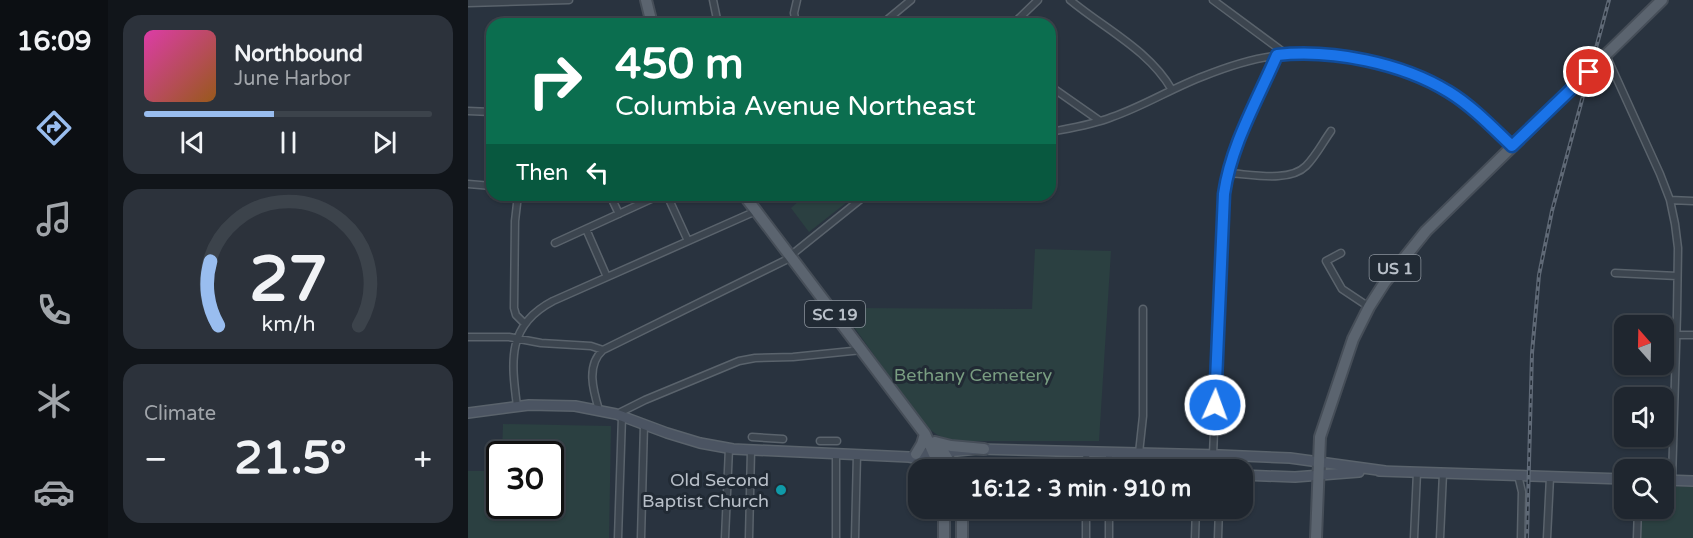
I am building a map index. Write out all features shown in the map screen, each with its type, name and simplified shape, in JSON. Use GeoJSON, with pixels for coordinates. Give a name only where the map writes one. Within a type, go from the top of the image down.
{"type":"FeatureCollection","features":[{"type":"Feature","properties":{"kind":"main road"},"geometry":{"type":"LineString","coordinates":[[646,0],[650,18]]}},
{"type":"Feature","properties":{"kind":"main road","name":"US 1"},"geometry":{"type":"LineString","coordinates":[[1316,538],[1318,475],[1326,444],[1326,421],[1349,349],[1369,307],[1389,275],[1415,243],[1662,0]]}},
{"type":"Feature","properties":{"kind":"main road","name":"SC 19"},"geometry":{"type":"LineString","coordinates":[[748,201],[945,459]]}},
{"type":"Feature","properties":{"kind":"main road"},"geometry":{"type":"LineString","coordinates":[[912,455],[922,444],[926,434]]}},
{"type":"Feature","properties":{"kind":"main road","name":"SC 19"},"geometry":{"type":"LineString","coordinates":[[926,434],[946,459]]}},
{"type":"Feature","properties":{"kind":"main road"},"geometry":{"type":"LineString","coordinates":[[934,442],[984,449]]}},
{"type":"Feature","properties":{"kind":"main road"},"geometry":{"type":"LineString","coordinates":[[944,519],[944,538]]}},
{"type":"Feature","properties":{"kind":"main road"},"geometry":{"type":"LineString","coordinates":[[962,519],[962,538]]}},
{"type":"Feature","properties":{"kind":"street"},"geometry":{"type":"LineString","coordinates":[[468,3],[569,0]]}},
{"type":"Feature","properties":{"kind":"street"},"geometry":{"type":"LineString","coordinates":[[712,0],[716,18]]}},
{"type":"Feature","properties":{"kind":"street"},"geometry":{"type":"LineString","coordinates":[[795,18],[797,0]]}},
{"type":"Feature","properties":{"kind":"street"},"geometry":{"type":"LineString","coordinates":[[889,18],[911,0]]}},
{"type":"Feature","properties":{"kind":"street"},"geometry":{"type":"LineString","coordinates":[[1019,18],[1038,0]]}},
{"type":"Feature","properties":{"kind":"street"},"geometry":{"type":"LineString","coordinates":[[1070,0],[1148,60],[1162,74],[1172,90]]}},
{"type":"Feature","properties":{"kind":"street"},"geometry":{"type":"LineString","coordinates":[[1213,0],[1286,54]]}},
{"type":"Feature","properties":{"kind":"street"},"geometry":{"type":"LineString","coordinates":[[1056,131],[1100,121],[1131,110],[1220,69],[1286,54],[1351,58],[1395,69],[1428,81],[1451,93],[1512,146]]}},
{"type":"Feature","properties":{"kind":"street"},"geometry":{"type":"LineString","coordinates":[[1217,459],[1224,194],[1227,172],[1235,148],[1277,55]]}},
{"type":"Feature","properties":{"kind":"street"},"geometry":{"type":"LineString","coordinates":[[1606,55],[1660,174],[1670,200],[1677,236],[1677,324],[1669,459]]}},
{"type":"Feature","properties":{"kind":"street"},"geometry":{"type":"LineString","coordinates":[[1056,90],[1100,121]]}},
{"type":"Feature","properties":{"kind":"street"},"geometry":{"type":"LineString","coordinates":[[468,111],[486,112]]}},
{"type":"Feature","properties":{"kind":"street"},"geometry":{"type":"LineString","coordinates":[[1227,172],[1285,176],[1295,174],[1308,164],[1331,131]]}},
{"type":"Feature","properties":{"kind":"street"},"geometry":{"type":"LineString","coordinates":[[468,184],[486,186]]}},
{"type":"Feature","properties":{"kind":"street"},"geometry":{"type":"LineString","coordinates":[[1670,200],[1693,201]]}},
{"type":"Feature","properties":{"kind":"street"},"geometry":{"type":"LineString","coordinates":[[517,201],[514,308],[516,315],[524,323]]}},
{"type":"Feature","properties":{"kind":"street"},"geometry":{"type":"LineString","coordinates":[[613,201],[619,214]]}},
{"type":"Feature","properties":{"kind":"street"},"geometry":{"type":"LineString","coordinates":[[555,243],[647,201]]}},
{"type":"Feature","properties":{"kind":"street"},"geometry":{"type":"LineString","coordinates":[[670,201],[688,241]]}},
{"type":"Feature","properties":{"kind":"street"},"geometry":{"type":"LineString","coordinates":[[599,410],[592,368],[603,350],[791,257],[859,201]]}},
{"type":"Feature","properties":{"kind":"street"},"geometry":{"type":"LineString","coordinates":[[517,406],[515,359],[517,338],[524,323],[546,305],[756,211]]}},
{"type":"Feature","properties":{"kind":"street"},"geometry":{"type":"LineString","coordinates":[[586,229],[607,277]]}},
{"type":"Feature","properties":{"kind":"street"},"geometry":{"type":"LineString","coordinates":[[1341,253],[1326,261],[1342,289],[1369,307]]}},
{"type":"Feature","properties":{"kind":"street"},"geometry":{"type":"LineString","coordinates":[[1615,273],[1677,276]]}},
{"type":"Feature","properties":{"kind":"street"},"geometry":{"type":"LineString","coordinates":[[1139,453],[1143,416],[1143,309]]}},
{"type":"Feature","properties":{"kind":"street"},"geometry":{"type":"LineString","coordinates":[[1676,335],[1693,335]]}},
{"type":"Feature","properties":{"kind":"street"},"geometry":{"type":"LineString","coordinates":[[468,337],[517,338],[541,343],[591,346],[603,350]]}},
{"type":"Feature","properties":{"kind":"street"},"geometry":{"type":"LineString","coordinates":[[619,415],[645,400],[738,361],[863,350]]}},
{"type":"Feature","properties":{"kind":"street"},"geometry":{"type":"LineString","coordinates":[[468,413],[517,406],[555,404],[619,415],[700,443],[729,448],[750,455],[766,451],[912,455],[928,459]]}},
{"type":"Feature","properties":{"kind":"street"},"geometry":{"type":"LineString","coordinates":[[618,538],[619,415]]}},
{"type":"Feature","properties":{"kind":"street"},"geometry":{"type":"LineString","coordinates":[[640,538],[644,424]]}},
{"type":"Feature","properties":{"kind":"street"},"geometry":{"type":"LineString","coordinates":[[752,437],[783,439]]}},
{"type":"Feature","properties":{"kind":"street"},"geometry":{"type":"LineString","coordinates":[[766,451],[767,438]]}},
{"type":"Feature","properties":{"kind":"street"},"geometry":{"type":"LineString","coordinates":[[820,441],[833,441],[836,538]]}},
{"type":"Feature","properties":{"kind":"street"},"geometry":{"type":"LineString","coordinates":[[725,538],[729,448]]}},
{"type":"Feature","properties":{"kind":"street"},"geometry":{"type":"LineString","coordinates":[[954,459],[964,450],[984,449],[1109,452],[1320,461],[1385,471]]}},
{"type":"Feature","properties":{"kind":"street"},"geometry":{"type":"LineString","coordinates":[[954,459],[964,450]]}},
{"type":"Feature","properties":{"kind":"street"},"geometry":{"type":"LineString","coordinates":[[1086,452],[1086,459]]}},
{"type":"Feature","properties":{"kind":"street"},"geometry":{"type":"LineString","coordinates":[[1109,452],[1109,459]]}},
{"type":"Feature","properties":{"kind":"street"},"geometry":{"type":"LineString","coordinates":[[855,538],[857,454]]}},
{"type":"Feature","properties":{"kind":"street"},"geometry":{"type":"LineString","coordinates":[[749,538],[750,455]]}},
{"type":"Feature","properties":{"kind":"street"},"geometry":{"type":"LineString","coordinates":[[1197,455],[1197,459]]}},
{"type":"Feature","properties":{"kind":"street"},"geometry":{"type":"LineString","coordinates":[[1253,475],[1295,477],[1385,471],[1614,478]]}},
{"type":"Feature","properties":{"kind":"street"},"geometry":{"type":"LineString","coordinates":[[1414,538],[1417,472]]}},
{"type":"Feature","properties":{"kind":"street"},"geometry":{"type":"LineString","coordinates":[[1440,538],[1443,472]]}},
{"type":"Feature","properties":{"kind":"street"},"geometry":{"type":"LineString","coordinates":[[1518,475],[1522,492],[1521,538]]}},
{"type":"Feature","properties":{"kind":"street"},"geometry":{"type":"LineString","coordinates":[[1547,538],[1550,477]]}},
{"type":"Feature","properties":{"kind":"street"},"geometry":{"type":"LineString","coordinates":[[1674,480],[1693,481]]}},
{"type":"Feature","properties":{"kind":"street"},"geometry":{"type":"LineString","coordinates":[[1086,519],[1086,538]]}},
{"type":"Feature","properties":{"kind":"street"},"geometry":{"type":"LineString","coordinates":[[1109,519],[1109,538]]}},
{"type":"Feature","properties":{"kind":"street"},"geometry":{"type":"LineString","coordinates":[[1195,538],[1196,519]]}},
{"type":"Feature","properties":{"kind":"street"},"geometry":{"type":"LineString","coordinates":[[1218,538],[1219,519]]}},
{"type":"Feature","properties":{"kind":"street"},"geometry":{"type":"LineString","coordinates":[[1637,538],[1638,519]]}},
{"type":"Feature","properties":{"kind":"green space"},"geometry":{"type":"Polygon","coordinates":[[[799,201],[848,201],[809,232],[791,208],[799,201]]]}},
{"type":"Feature","properties":{"kind":"green space","name":"Bethany Cemetery"},"geometry":{"type":"Polygon","coordinates":[[[1035,249],[1111,251],[1099,441],[963,441],[942,437],[931,430],[916,414],[844,313],[852,308],[1032,309],[1035,249]]]}},
{"type":"Feature","properties":{"kind":"green space"},"geometry":{"type":"Polygon","coordinates":[[[503,424],[611,426],[609,538],[468,538],[468,471],[486,471],[486,519],[564,519],[564,441],[502,441],[503,424]]]}},
{"type":"Feature","properties":{"kind":"green space"},"geometry":{"type":"Polygon","coordinates":[[[1674,486],[1693,487],[1693,538],[1641,538],[1642,519],[1674,519],[1674,486]]]}},
{"type":"Feature","properties":{"kind":"railway"},"geometry":{"type":"LineString","coordinates":[[1527,538],[1532,353],[1539,275],[1552,211],[1609,0]]}},
{"type":"Feature","properties":{"kind":"place","name":"Old Second Baptist Church"},"geometry":{"type":"Point","coordinates":[781,490]}},
{"type":"Feature","properties":{"kind":"route"},"geometry":{"type":"LineString","coordinates":[[1215,405],[1219,291],[1227,172],[1235,148],[1277,55],[1310,54],[1351,58],[1376,63],[1419,77],[1451,93],[1512,146],[1589,72]]}}]}
